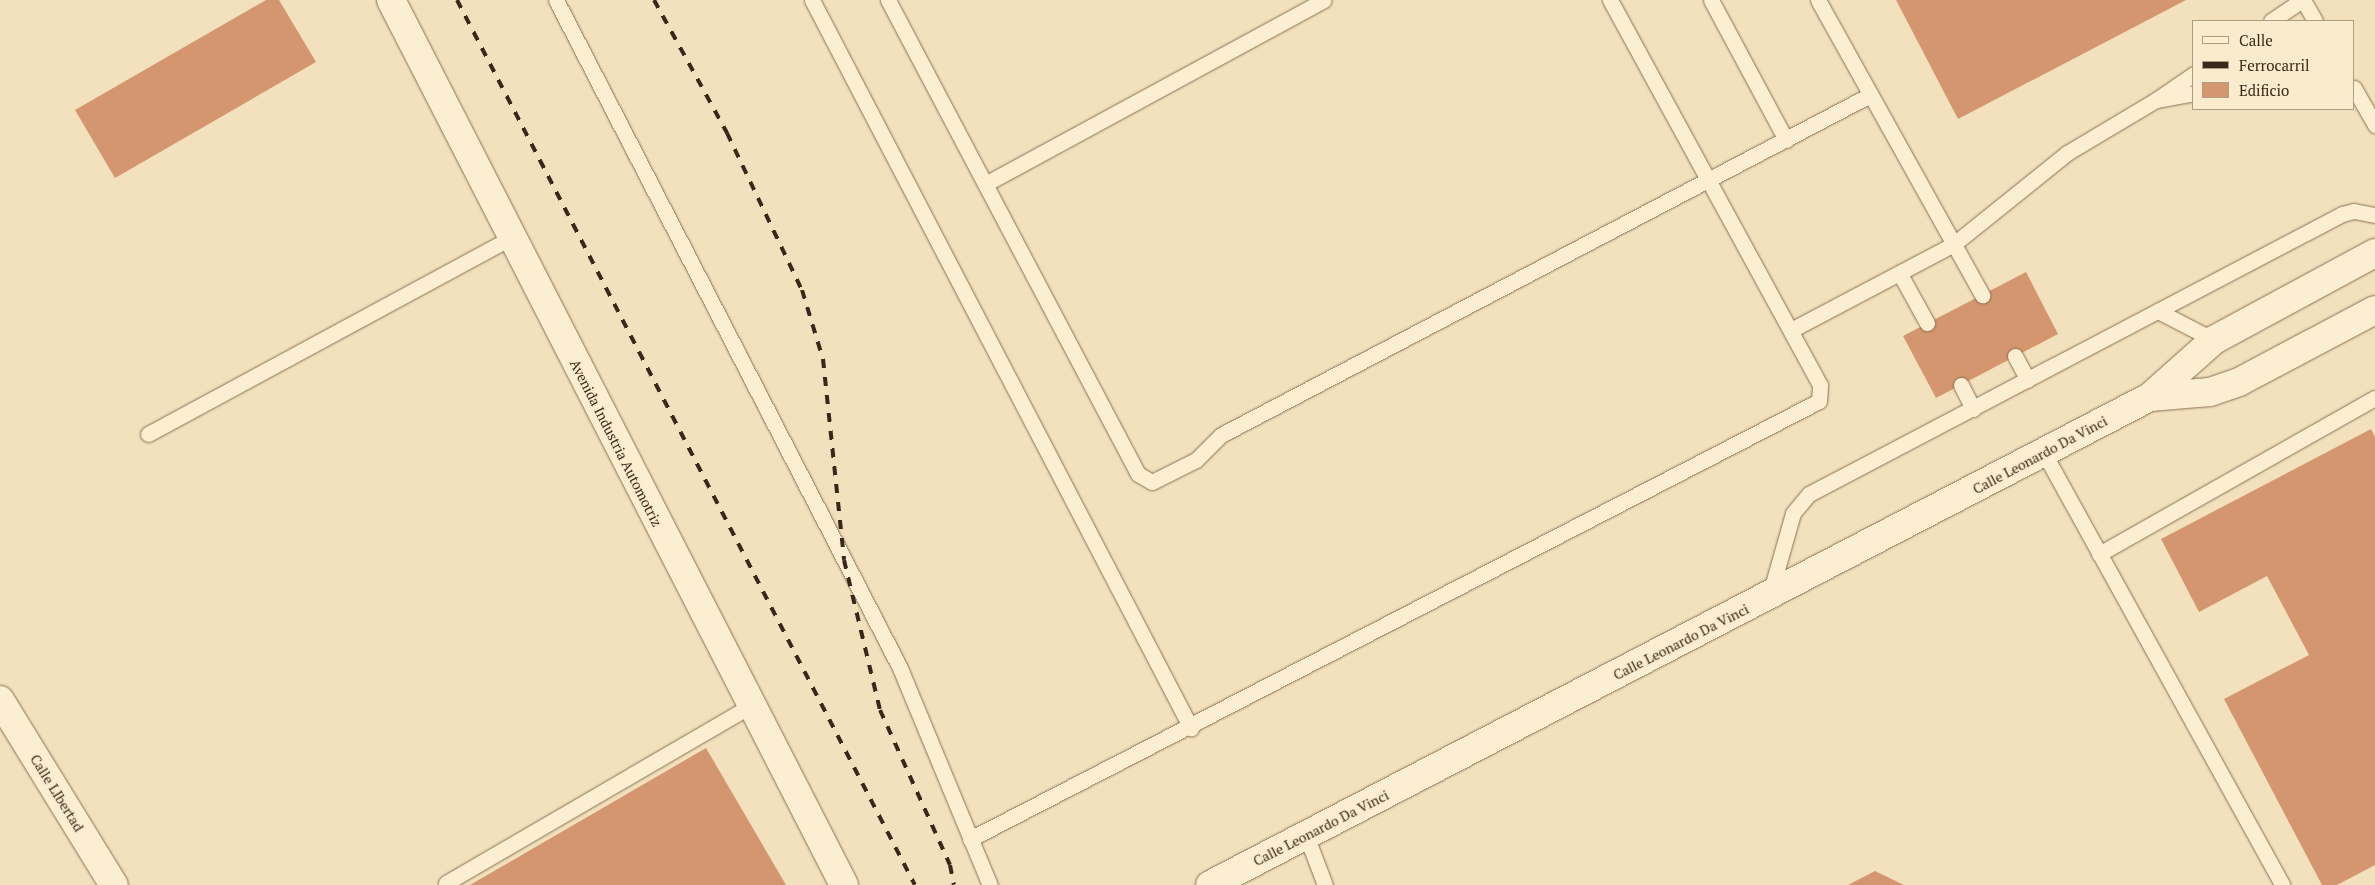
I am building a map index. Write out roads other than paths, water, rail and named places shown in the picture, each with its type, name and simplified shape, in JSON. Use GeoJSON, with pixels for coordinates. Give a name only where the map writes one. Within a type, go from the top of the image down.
{"type":"FeatureCollection","features":[{"type":"Feature","properties":{"kind":"main road","name":"Avenida Industria Automotriz"},"geometry":{"type":"LineString","coordinates":[[391,0],[750,706],[844,885]]}},
{"type":"Feature","properties":{"kind":"main road","name":"Calle Leonardo Da Vinci"},"geometry":{"type":"LineString","coordinates":[[1210,885],[1769,597],[2150,397],[2214,340],[2375,253]]}},
{"type":"Feature","properties":{"kind":"main road","name":"Calle Leonardo Da Vinci"},"geometry":{"type":"LineString","coordinates":[[2150,397],[2210,392],[2238,382],[2375,310]]}},
{"type":"Feature","properties":{"kind":"main road","name":"Calle LIbertad"},"geometry":{"type":"LineString","coordinates":[[0,700],[10,738],[114,885]]}},
{"type":"Feature","properties":{"kind":"lane"},"geometry":{"type":"LineString","coordinates":[[556,0],[900,668],[990,885]]}},
{"type":"Feature","properties":{"kind":"lane"},"geometry":{"type":"LineString","coordinates":[[812,0],[1191,728]]}},
{"type":"Feature","properties":{"kind":"lane"},"geometry":{"type":"LineString","coordinates":[[888,0],[1143,480],[1160,481],[1189,464],[1221,435],[1868,96]]}},
{"type":"Feature","properties":{"kind":"lane"},"geometry":{"type":"LineString","coordinates":[[987,184],[1324,0]]}},
{"type":"Feature","properties":{"kind":"lane"},"geometry":{"type":"LineString","coordinates":[[970,839],[1191,728],[1813,406],[1822,393],[1820,385],[1707,181],[1610,0]]}},
{"type":"Feature","properties":{"kind":"lane"},"geometry":{"type":"LineString","coordinates":[[1711,0],[1786,140]]}},
{"type":"Feature","properties":{"kind":"lane"},"geometry":{"type":"LineString","coordinates":[[1818,0],[1868,96],[1982,295]]}},
{"type":"Feature","properties":{"kind":"lane"},"geometry":{"type":"LineString","coordinates":[[2272,20],[2302,0],[2314,20]]}},
{"type":"Feature","properties":{"kind":"lane"},"geometry":{"type":"LineString","coordinates":[[1791,330],[1954,244],[2067,154],[2156,100],[2192,75]]}},
{"type":"Feature","properties":{"kind":"lane"},"geometry":{"type":"LineString","coordinates":[[2355,90],[2375,125]]}},
{"type":"Feature","properties":{"kind":"lane"},"geometry":{"type":"LineString","coordinates":[[2156,100],[2192,93]]}},
{"type":"Feature","properties":{"kind":"lane"},"geometry":{"type":"LineString","coordinates":[[1769,597],[1799,502],[2342,214],[2354,211],[2375,215]]}},
{"type":"Feature","properties":{"kind":"lane"},"geometry":{"type":"LineString","coordinates":[[148,434],[511,238]]}},
{"type":"Feature","properties":{"kind":"lane"},"geometry":{"type":"LineString","coordinates":[[1900,274],[1927,323]]}},
{"type":"Feature","properties":{"kind":"lane"},"geometry":{"type":"LineString","coordinates":[[2158,311],[2214,340]]}},
{"type":"Feature","properties":{"kind":"lane"},"geometry":{"type":"LineString","coordinates":[[2016,356],[2028,380]]}},
{"type":"Feature","properties":{"kind":"lane"},"geometry":{"type":"LineString","coordinates":[[1961,385],[1973,409]]}},
{"type":"Feature","properties":{"kind":"lane"},"geometry":{"type":"LineString","coordinates":[[2099,554],[2375,398]]}},
{"type":"Feature","properties":{"kind":"lane"},"geometry":{"type":"LineString","coordinates":[[2044,453],[2282,885]]}},
{"type":"Feature","properties":{"kind":"lane"},"geometry":{"type":"LineString","coordinates":[[446,883],[750,706]]}},
{"type":"Feature","properties":{"kind":"lane"},"geometry":{"type":"LineString","coordinates":[[1306,835],[1325,885]]}},
{"type":"Feature","properties":{"kind":"railway"},"geometry":{"type":"LineString","coordinates":[[457,0],[915,885]]}},
{"type":"Feature","properties":{"kind":"railway"},"geometry":{"type":"LineString","coordinates":[[654,0],[727,133],[802,290],[823,359],[844,560],[880,710],[950,865],[954,885]]}}]}
